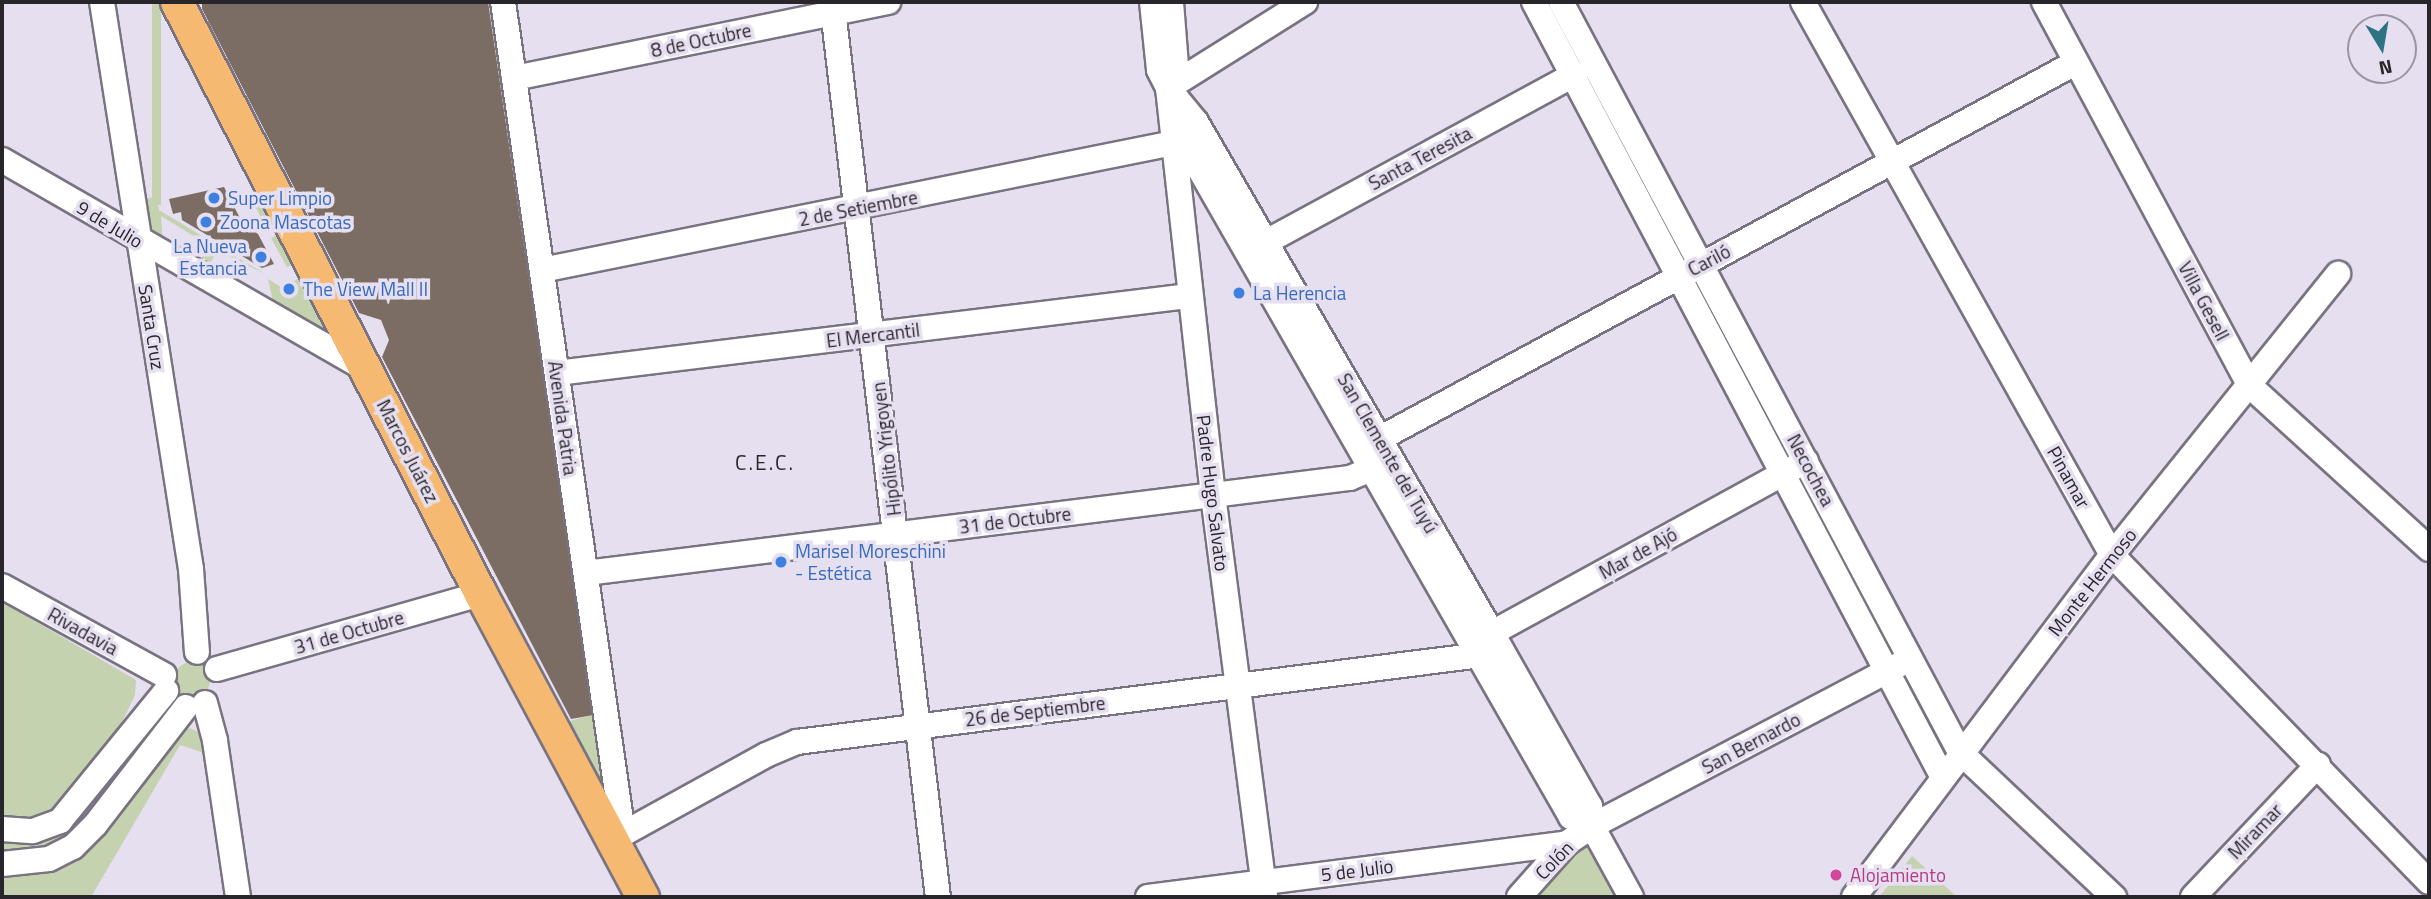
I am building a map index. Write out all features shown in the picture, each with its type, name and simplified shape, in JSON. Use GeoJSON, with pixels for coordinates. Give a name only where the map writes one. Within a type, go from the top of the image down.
{"type":"FeatureCollection","features":[{"type":"Feature","properties":{"kind":"main road","name":"Marcos Juárez"},"geometry":{"type":"LineString","coordinates":[[177,2],[481,594],[618,837],[643,897]]}},
{"type":"Feature","properties":{"kind":"street","name":"Santa Cruz"},"geometry":{"type":"LineString","coordinates":[[102,2],[191,569],[197,652]]}},
{"type":"Feature","properties":{"kind":"street","name":"Avenida Patria"},"geometry":{"type":"LineString","coordinates":[[503,2],[586,573],[618,837]]}},
{"type":"Feature","properties":{"kind":"street","name":"8 de Octubre"},"geometry":{"type":"LineString","coordinates":[[514,78],[833,7],[888,2]]}},
{"type":"Feature","properties":{"kind":"street","name":"Padre Hugo Salvato"},"geometry":{"type":"LineString","coordinates":[[1152,2],[1158,70],[1168,89],[1189,296],[1264,890]]}},
{"type":"Feature","properties":{"kind":"street","name":"Padre Hugo Salvato"},"geometry":{"type":"LineString","coordinates":[[1168,89],[1176,66],[1171,2]]}},
{"type":"Feature","properties":{"kind":"street"},"geometry":{"type":"LineString","coordinates":[[1168,89],[1305,2]]}},
{"type":"Feature","properties":{"kind":"street","name":"Necochea"},"geometry":{"type":"LineString","coordinates":[[1534,2],[1575,74],[1942,776]]}},
{"type":"Feature","properties":{"kind":"street","name":"Necochea"},"geometry":{"type":"LineString","coordinates":[[1561,2],[1960,752],[2114,897]]}},
{"type":"Feature","properties":{"kind":"street","name":"Pinamar"},"geometry":{"type":"LineString","coordinates":[[1803,2],[1895,160],[2112,555],[2429,882]]}},
{"type":"Feature","properties":{"kind":"street","name":"Villa Gesell"},"geometry":{"type":"LineString","coordinates":[[2044,2],[2250,386],[2429,549]]}},
{"type":"Feature","properties":{"kind":"street","name":"Hipólito Yrigoyen"},"geometry":{"type":"LineString","coordinates":[[833,7],[939,897]]}},
{"type":"Feature","properties":{"kind":"street","name":"Cariló"},"geometry":{"type":"LineString","coordinates":[[1379,439],[2076,63]]}},
{"type":"Feature","properties":{"kind":"street","name":"Santa Teresita"},"geometry":{"type":"LineString","coordinates":[[1266,242],[1575,74]]}},
{"type":"Feature","properties":{"kind":"street","name":"San Clemente del Tuyú"},"geometry":{"type":"LineString","coordinates":[[1168,89],[1196,122],[1492,633],[1590,806],[1592,826],[1631,897]]}},
{"type":"Feature","properties":{"kind":"street"},"geometry":{"type":"LineString","coordinates":[[1173,143],[1196,122]]}},
{"type":"Feature","properties":{"kind":"street","name":"San Clemente del Tuyú"},"geometry":{"type":"LineString","coordinates":[[1173,143],[1188,149],[1366,471],[1481,655],[1572,817],[1592,826]]}},
{"type":"Feature","properties":{"kind":"street","name":"2 de Setiembre"},"geometry":{"type":"LineString","coordinates":[[542,270],[1173,143]]}},
{"type":"Feature","properties":{"kind":"street","name":"9 de Julio"},"geometry":{"type":"LineString","coordinates":[[2,160],[138,242],[366,369]]}},
{"type":"Feature","properties":{"kind":"street","name":"Monte Hermoso"},"geometry":{"type":"LineString","coordinates":[[1854,897],[1960,752],[2112,555],[2338,274]]}},
{"type":"Feature","properties":{"kind":"street","name":"El Mercantil"},"geometry":{"type":"LineString","coordinates":[[557,373],[1189,296]]}},
{"type":"Feature","properties":{"kind":"street"},"geometry":{"type":"LineString","coordinates":[[1366,471],[1379,439]]}},
{"type":"Feature","properties":{"kind":"street","name":"Mar de Ajó"},"geometry":{"type":"LineString","coordinates":[[1492,633],[1806,461]]}},
{"type":"Feature","properties":{"kind":"street","name":"31 de Octubre"},"geometry":{"type":"LineString","coordinates":[[586,573],[1213,495],[1366,471]]}},
{"type":"Feature","properties":{"kind":"street","name":"Rivadavia"},"geometry":{"type":"LineString","coordinates":[[2,586],[165,683]]}},
{"type":"Feature","properties":{"kind":"street","name":"31 de Octubre"},"geometry":{"type":"LineString","coordinates":[[217,669],[481,594]]}},
{"type":"Feature","properties":{"kind":"street"},"geometry":{"type":"LineString","coordinates":[[1481,655],[1492,633]]}},
{"type":"Feature","properties":{"kind":"street"},"geometry":{"type":"LineString","coordinates":[[2,829],[33,831],[60,821],[165,683],[176,657],[197,652],[217,669],[219,685],[196,705],[85,837],[49,859],[2,864]]}},
{"type":"Feature","properties":{"kind":"street","name":"26 de Septiembre"},"geometry":{"type":"LineString","coordinates":[[618,837],[766,755],[797,742],[1481,655]]}},
{"type":"Feature","properties":{"kind":"street","name":"San Bernardo"},"geometry":{"type":"LineString","coordinates":[[1592,826],[1911,659]]}},
{"type":"Feature","properties":{"kind":"street"},"geometry":{"type":"LineString","coordinates":[[165,683],[196,705],[215,741],[238,897]]}},
{"type":"Feature","properties":{"kind":"street","name":"Miramar"},"geometry":{"type":"LineString","coordinates":[[2193,897],[2318,765]]}},
{"type":"Feature","properties":{"kind":"street","name":"Colón"},"geometry":{"type":"LineString","coordinates":[[1519,897],[1567,842],[1592,826]]}},
{"type":"Feature","properties":{"kind":"street","name":"5 de Julio"},"geometry":{"type":"LineString","coordinates":[[1148,897],[1264,890],[1567,842]]}},
{"type":"Feature","properties":{"kind":"green space"},"geometry":{"type":"Polygon","coordinates":[[[152,2],[161,2],[161,205],[152,205],[152,2]]]}},
{"type":"Feature","properties":{"kind":"green space"},"geometry":{"type":"Polygon","coordinates":[[[488,2],[493,2],[591,702],[488,2]]]}},
{"type":"Feature","properties":{"kind":"green space"},"geometry":{"type":"Polygon","coordinates":[[[258,192],[271,217],[263,221],[250,196],[258,192]]]}},
{"type":"Feature","properties":{"kind":"green space"},"geometry":{"type":"Polygon","coordinates":[[[157,197],[159,210],[265,274],[217,250],[207,270],[202,267],[202,241],[161,216],[163,244],[151,237],[141,199],[157,197]]]}},
{"type":"Feature","properties":{"kind":"green space"},"geometry":{"type":"Polygon","coordinates":[[[279,234],[295,263],[287,267],[271,238],[279,234]]]}},
{"type":"Feature","properties":{"kind":"green space"},"geometry":{"type":"Polygon","coordinates":[[[302,277],[330,331],[329,334],[275,310],[268,279],[281,287],[302,277]]]}},
{"type":"Feature","properties":{"kind":"green space"},"geometry":{"type":"Polygon","coordinates":[[[2,602],[136,680],[135,695],[121,724],[64,803],[39,820],[2,819],[2,602]]]}},
{"type":"Feature","properties":{"kind":"green space"},"geometry":{"type":"Polygon","coordinates":[[[192,662],[205,667],[210,680],[205,693],[192,698],[179,693],[174,680],[179,667],[192,662]]]}},
{"type":"Feature","properties":{"kind":"green space"},"geometry":{"type":"Polygon","coordinates":[[[593,714],[604,793],[564,723],[593,714]]]}},
{"type":"Feature","properties":{"kind":"green space"},"geometry":{"type":"Polygon","coordinates":[[[190,728],[198,732],[207,754],[180,745],[91,897],[2,897],[2,877],[50,872],[83,858],[181,732],[190,728]]]}},
{"type":"Feature","properties":{"kind":"green space"},"geometry":{"type":"Polygon","coordinates":[[[141,737],[147,742],[75,833],[54,846],[2,851],[2,843],[38,844],[70,829],[141,737]]]}},
{"type":"Feature","properties":{"kind":"green space"},"geometry":{"type":"Polygon","coordinates":[[[1586,845],[1620,897],[1533,897],[1580,846],[1586,845]]]}},
{"type":"Feature","properties":{"kind":"green space"},"geometry":{"type":"Polygon","coordinates":[[[1912,856],[1957,897],[1879,897],[1912,856]]]}},
{"type":"Feature","properties":{"kind":"building"},"geometry":{"type":"Polygon","coordinates":[[[202,2],[488,2],[593,715],[571,719],[382,357],[389,340],[381,320],[359,313],[202,9],[202,2]]]}},
{"type":"Feature","properties":{"kind":"building"},"geometry":{"type":"Polygon","coordinates":[[[224,187],[243,224],[258,234],[274,264],[262,268],[182,220],[181,212],[173,214],[169,199],[224,187]]]}},
{"type":"Feature","properties":{"kind":"place","name":"Super Limpio"},"geometry":{"type":"Point","coordinates":[214,198]}},
{"type":"Feature","properties":{"kind":"place","name":"Zoona Mascotas"},"geometry":{"type":"Point","coordinates":[206,222]}},
{"type":"Feature","properties":{"kind":"place","name":"La Nueva Estancia"},"geometry":{"type":"Point","coordinates":[261,257]}},
{"type":"Feature","properties":{"kind":"place","name":"The View Mall II"},"geometry":{"type":"Point","coordinates":[289,289]}},
{"type":"Feature","properties":{"kind":"place","name":"La Herencia"},"geometry":{"type":"Point","coordinates":[1239,293]}},
{"type":"Feature","properties":{"kind":"place","name":"Marisel Moreschini - Estética"},"geometry":{"type":"Point","coordinates":[781,562]}},
{"type":"Feature","properties":{"kind":"place","name":"Alojamiento"},"geometry":{"type":"Point","coordinates":[1836,875]}},
{"type":"Feature","properties":{"kind":"district","name":"C.E.C."},"geometry":{"type":"Point","coordinates":[765,462]}}]}
